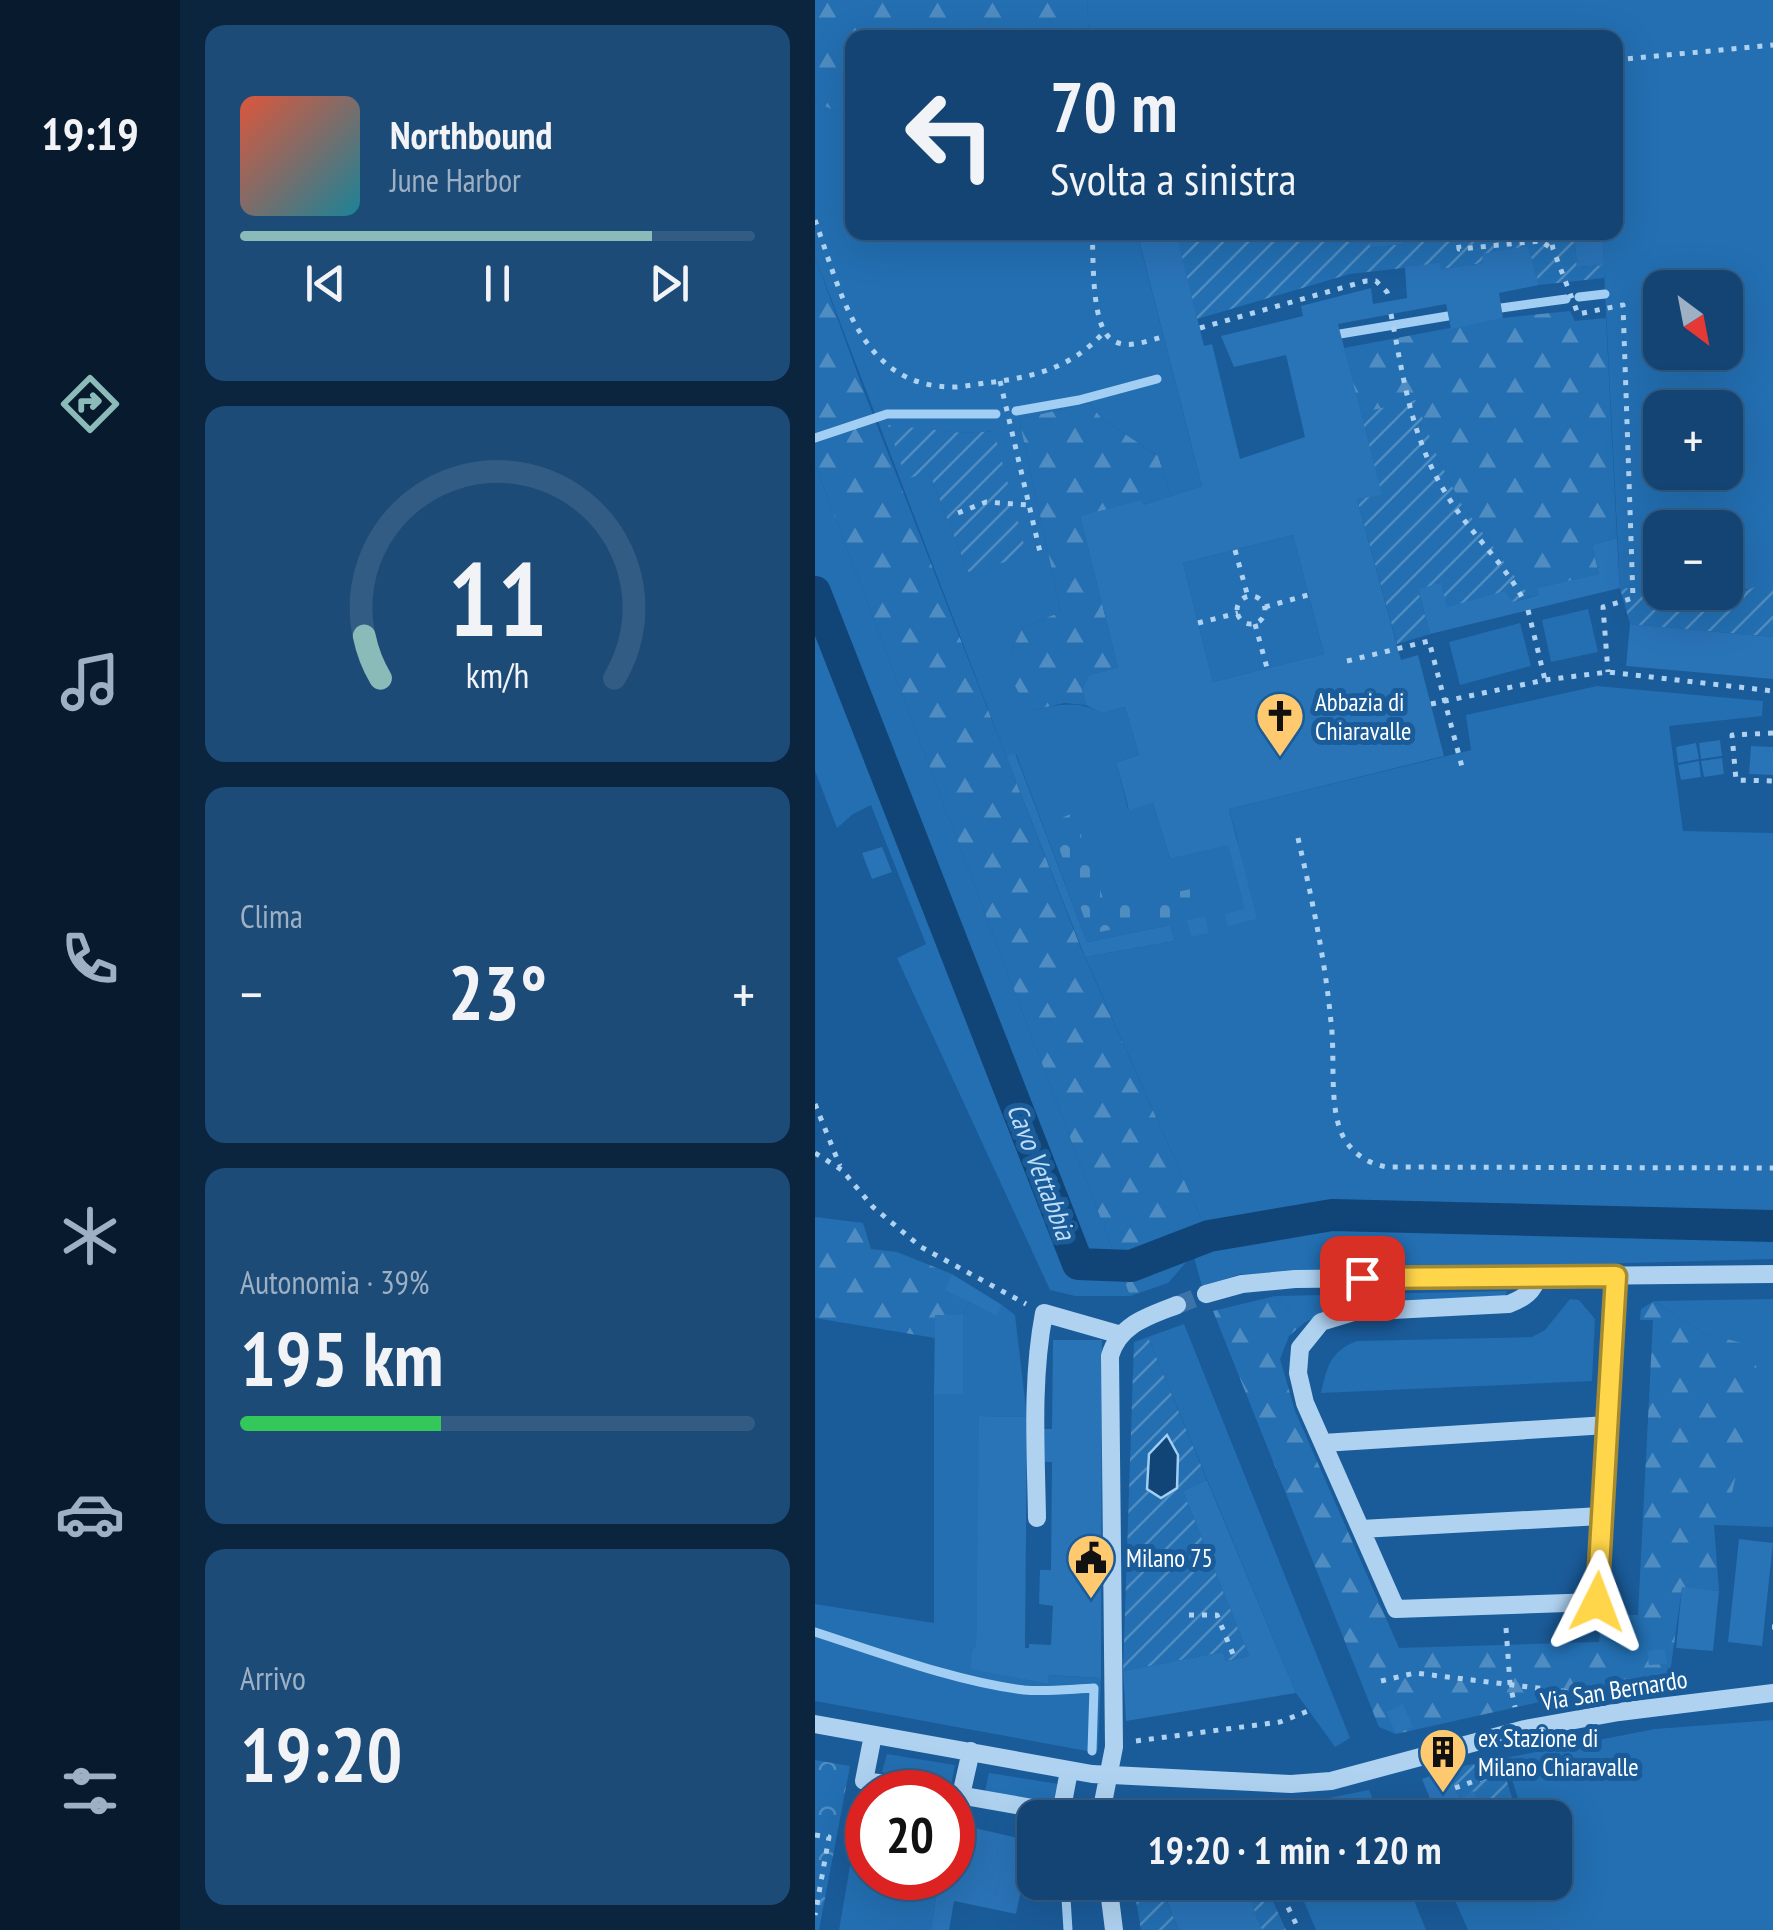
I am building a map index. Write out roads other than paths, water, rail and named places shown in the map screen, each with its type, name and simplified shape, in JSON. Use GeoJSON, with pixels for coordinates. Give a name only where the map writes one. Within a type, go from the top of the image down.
{"type":"FeatureCollection","features":[{"type":"Feature","properties":{"kind":"street"},"geometry":{"type":"LineString","coordinates":[[1206,1294],[1242,1284],[1295,1279],[1773,1274]]}},
{"type":"Feature","properties":{"kind":"street"},"geometry":{"type":"LineString","coordinates":[[1538,1276],[1536,1285],[1525,1297],[1509,1304],[1355,1312],[1321,1322],[1300,1348],[1298,1373],[1305,1403],[1396,1609],[1597,1602],[1616,1276]]}},
{"type":"Feature","properties":{"kind":"street"},"geometry":{"type":"LineString","coordinates":[[1104,1800],[1114,1747],[1110,1356],[1131,1324],[1177,1305]]}},
{"type":"Feature","properties":{"kind":"street"},"geometry":{"type":"LineString","coordinates":[[1037,1518],[1035,1391],[1044,1313],[1121,1335]]}},
{"type":"Feature","properties":{"kind":"street"},"geometry":{"type":"LineString","coordinates":[[1323,1443],[1607,1425]]}},
{"type":"Feature","properties":{"kind":"street"},"geometry":{"type":"LineString","coordinates":[[1361,1529],[1601,1516]]}},
{"type":"Feature","properties":{"kind":"street","name":"Via San Bernardo"},"geometry":{"type":"LineString","coordinates":[[815,1724],[1069,1771],[1291,1784],[1317,1782],[1525,1730],[1619,1712],[1773,1693]]}},
{"type":"Feature","properties":{"kind":"street"},"geometry":{"type":"LineString","coordinates":[[866,1770],[873,1735]]}},
{"type":"Feature","properties":{"kind":"street"},"geometry":{"type":"LineString","coordinates":[[963,1770],[971,1751]]}},
{"type":"Feature","properties":{"kind":"street"},"geometry":{"type":"LineString","coordinates":[[975,1798],[1061,1813],[1069,1771]]}},
{"type":"Feature","properties":{"kind":"street"},"geometry":{"type":"LineString","coordinates":[[1111,1900],[1115,1930]]}},
{"type":"Feature","properties":{"kind":"waterway"},"geometry":{"type":"LineString","coordinates":[[1579,297],[1605,294]]}},
{"type":"Feature","properties":{"kind":"waterway"},"geometry":{"type":"LineString","coordinates":[[1501,308],[1566,299]]}},
{"type":"Feature","properties":{"kind":"waterway"},"geometry":{"type":"LineString","coordinates":[[1340,334],[1448,316]]}},
{"type":"Feature","properties":{"kind":"waterway"},"geometry":{"type":"LineString","coordinates":[[1016,411],[1079,400],[1157,379]]}},
{"type":"Feature","properties":{"kind":"waterway"},"geometry":{"type":"LineString","coordinates":[[815,438],[887,414],[996,414]]}},
{"type":"Feature","properties":{"kind":"waterway","name":"Cavo Vettabbia"},"geometry":{"type":"LineString","coordinates":[[815,592],[1078,1264],[1131,1266],[1209,1236],[1332,1215],[1773,1226]]}},
{"type":"Feature","properties":{"kind":"waterway"},"geometry":{"type":"LineString","coordinates":[[815,1632],[972,1681],[1033,1691],[1094,1688],[1092,1751]]}},
{"type":"Feature","properties":{"kind":"waterway"},"geometry":{"type":"LineString","coordinates":[[1066,1900],[1068,1930]]}},
{"type":"Feature","properties":{"kind":"tunnel"},"geometry":{"type":"LineString","coordinates":[[1177,1305],[1206,1294]]}},
{"type":"Feature","properties":{"kind":"place","name":"Abbazia di Chiaravalle"},"geometry":{"type":"Point","coordinates":[1280,758]}},
{"type":"Feature","properties":{"kind":"place","name":"Milano 75"},"geometry":{"type":"Point","coordinates":[1091,1600]}},
{"type":"Feature","properties":{"kind":"place","name":"ex Stazione di Milano Chiaravalle"},"geometry":{"type":"Point","coordinates":[1443,1794]}}]}
